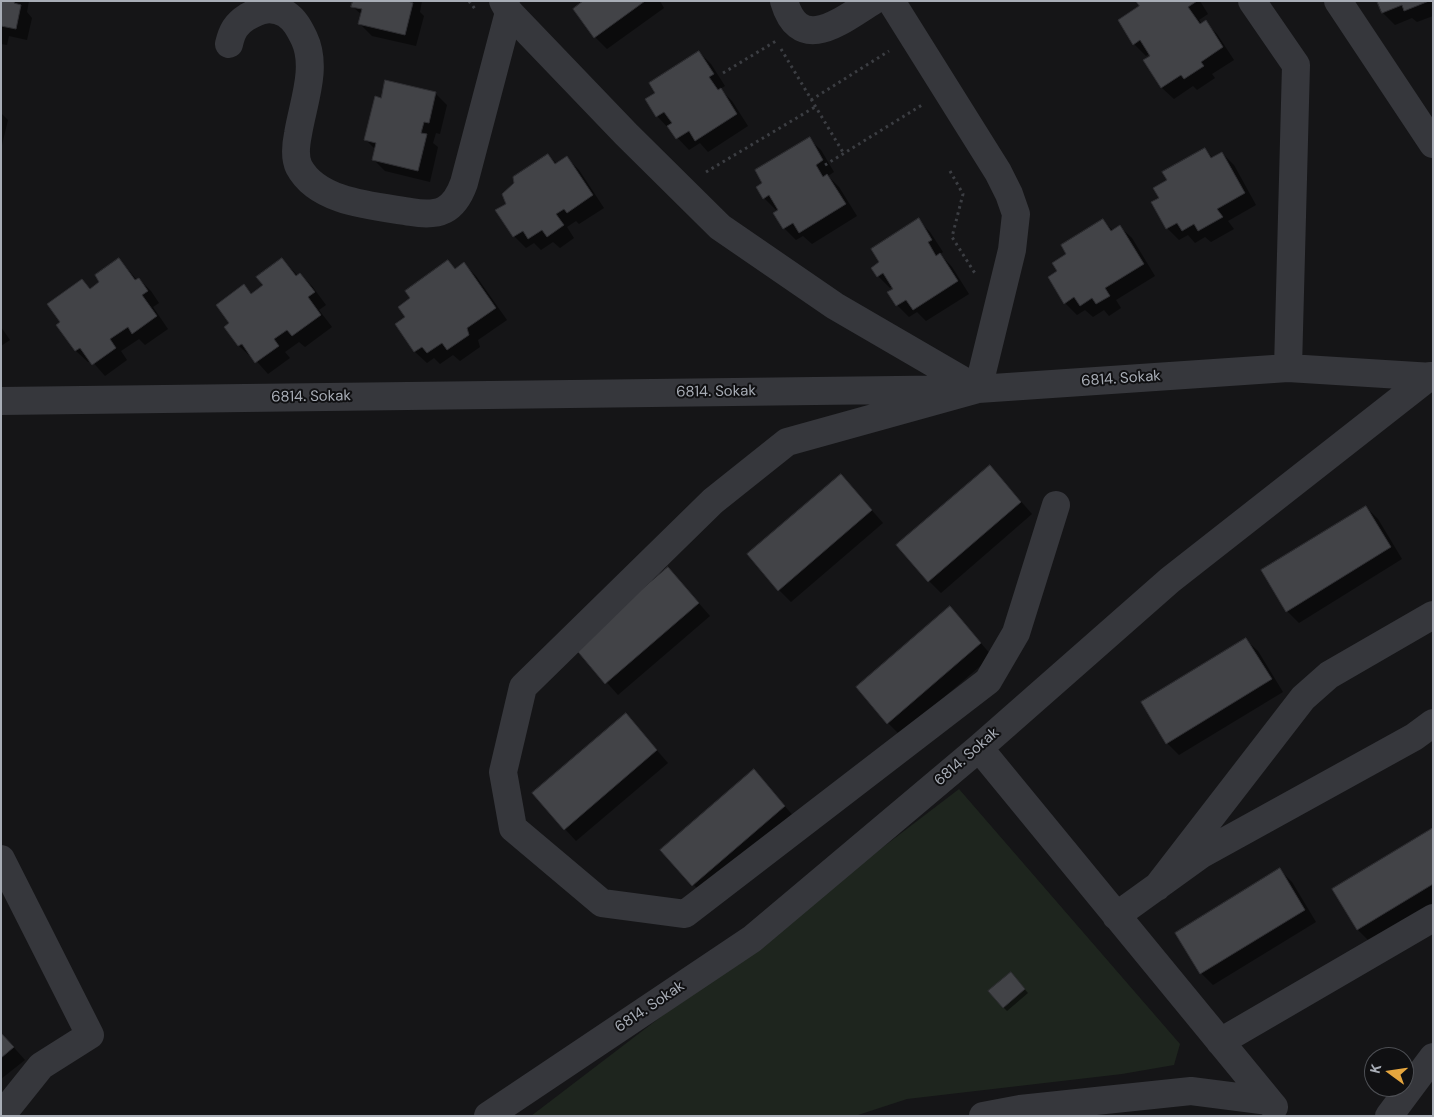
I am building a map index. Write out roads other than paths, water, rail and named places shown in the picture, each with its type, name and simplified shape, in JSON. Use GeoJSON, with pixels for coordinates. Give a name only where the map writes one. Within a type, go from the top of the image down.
{"type":"FeatureCollection","features":[{"type":"Feature","properties":{"kind":"street"},"geometry":{"type":"LineString","coordinates":[[784,1],[787,13],[794,25],[817,30],[830,27],[873,1]]}},
{"type":"Feature","properties":{"kind":"street"},"geometry":{"type":"LineString","coordinates":[[891,1],[998,172],[1016,214],[1012,250],[978,388]]}},
{"type":"Feature","properties":{"kind":"street"},"geometry":{"type":"LineString","coordinates":[[1252,1],[1296,65]]}},
{"type":"Feature","properties":{"kind":"street"},"geometry":{"type":"LineString","coordinates":[[1275,1],[1296,65],[1288,368]]}},
{"type":"Feature","properties":{"kind":"street"},"geometry":{"type":"LineString","coordinates":[[1338,1],[1433,144]]}},
{"type":"Feature","properties":{"kind":"street"},"geometry":{"type":"LineString","coordinates":[[506,7],[626,134],[720,227],[835,306],[978,388]]}},
{"type":"Feature","properties":{"kind":"street"},"geometry":{"type":"LineString","coordinates":[[228,44],[233,28],[259,10],[269,8],[280,11],[290,17],[298,25],[309,48],[310,72],[296,149],[298,166],[308,180],[321,190],[338,197],[421,214],[439,213],[447,210],[459,197],[464,184],[506,7]]}},
{"type":"Feature","properties":{"kind":"street","name":"6814. Sokak"},"geometry":{"type":"LineString","coordinates":[[1,401],[978,388],[1288,368],[1432,376]]}},
{"type":"Feature","properties":{"kind":"street","name":"6814. Sokak"},"geometry":{"type":"LineString","coordinates":[[488,1116],[752,939],[979,748],[1170,580],[1432,376]]}},
{"type":"Feature","properties":{"kind":"street"},"geometry":{"type":"LineString","coordinates":[[978,388],[787,442],[713,502],[523,686],[503,772],[513,828],[602,903],[685,914],[988,680],[1016,633],[1056,505]]}},
{"type":"Feature","properties":{"kind":"street"},"geometry":{"type":"LineString","coordinates":[[1157,887],[1304,698],[1329,675],[1433,616]]}},
{"type":"Feature","properties":{"kind":"street"},"geometry":{"type":"LineString","coordinates":[[1116,916],[1202,854],[1414,737],[1433,723]]}},
{"type":"Feature","properties":{"kind":"street"},"geometry":{"type":"LineString","coordinates":[[979,748],[1275,1108]]}},
{"type":"Feature","properties":{"kind":"street"},"geometry":{"type":"LineString","coordinates":[[1,859],[90,1035],[41,1066],[2,1116]]}},
{"type":"Feature","properties":{"kind":"street"},"geometry":{"type":"LineString","coordinates":[[1220,1042],[1433,918]]}},
{"type":"Feature","properties":{"kind":"street"},"geometry":{"type":"LineString","coordinates":[[1389,1116],[1429,1071]]}},
{"type":"Feature","properties":{"kind":"street"},"geometry":{"type":"LineString","coordinates":[[983,1116],[1020,1109],[1191,1091],[1275,1108]]}}]}
